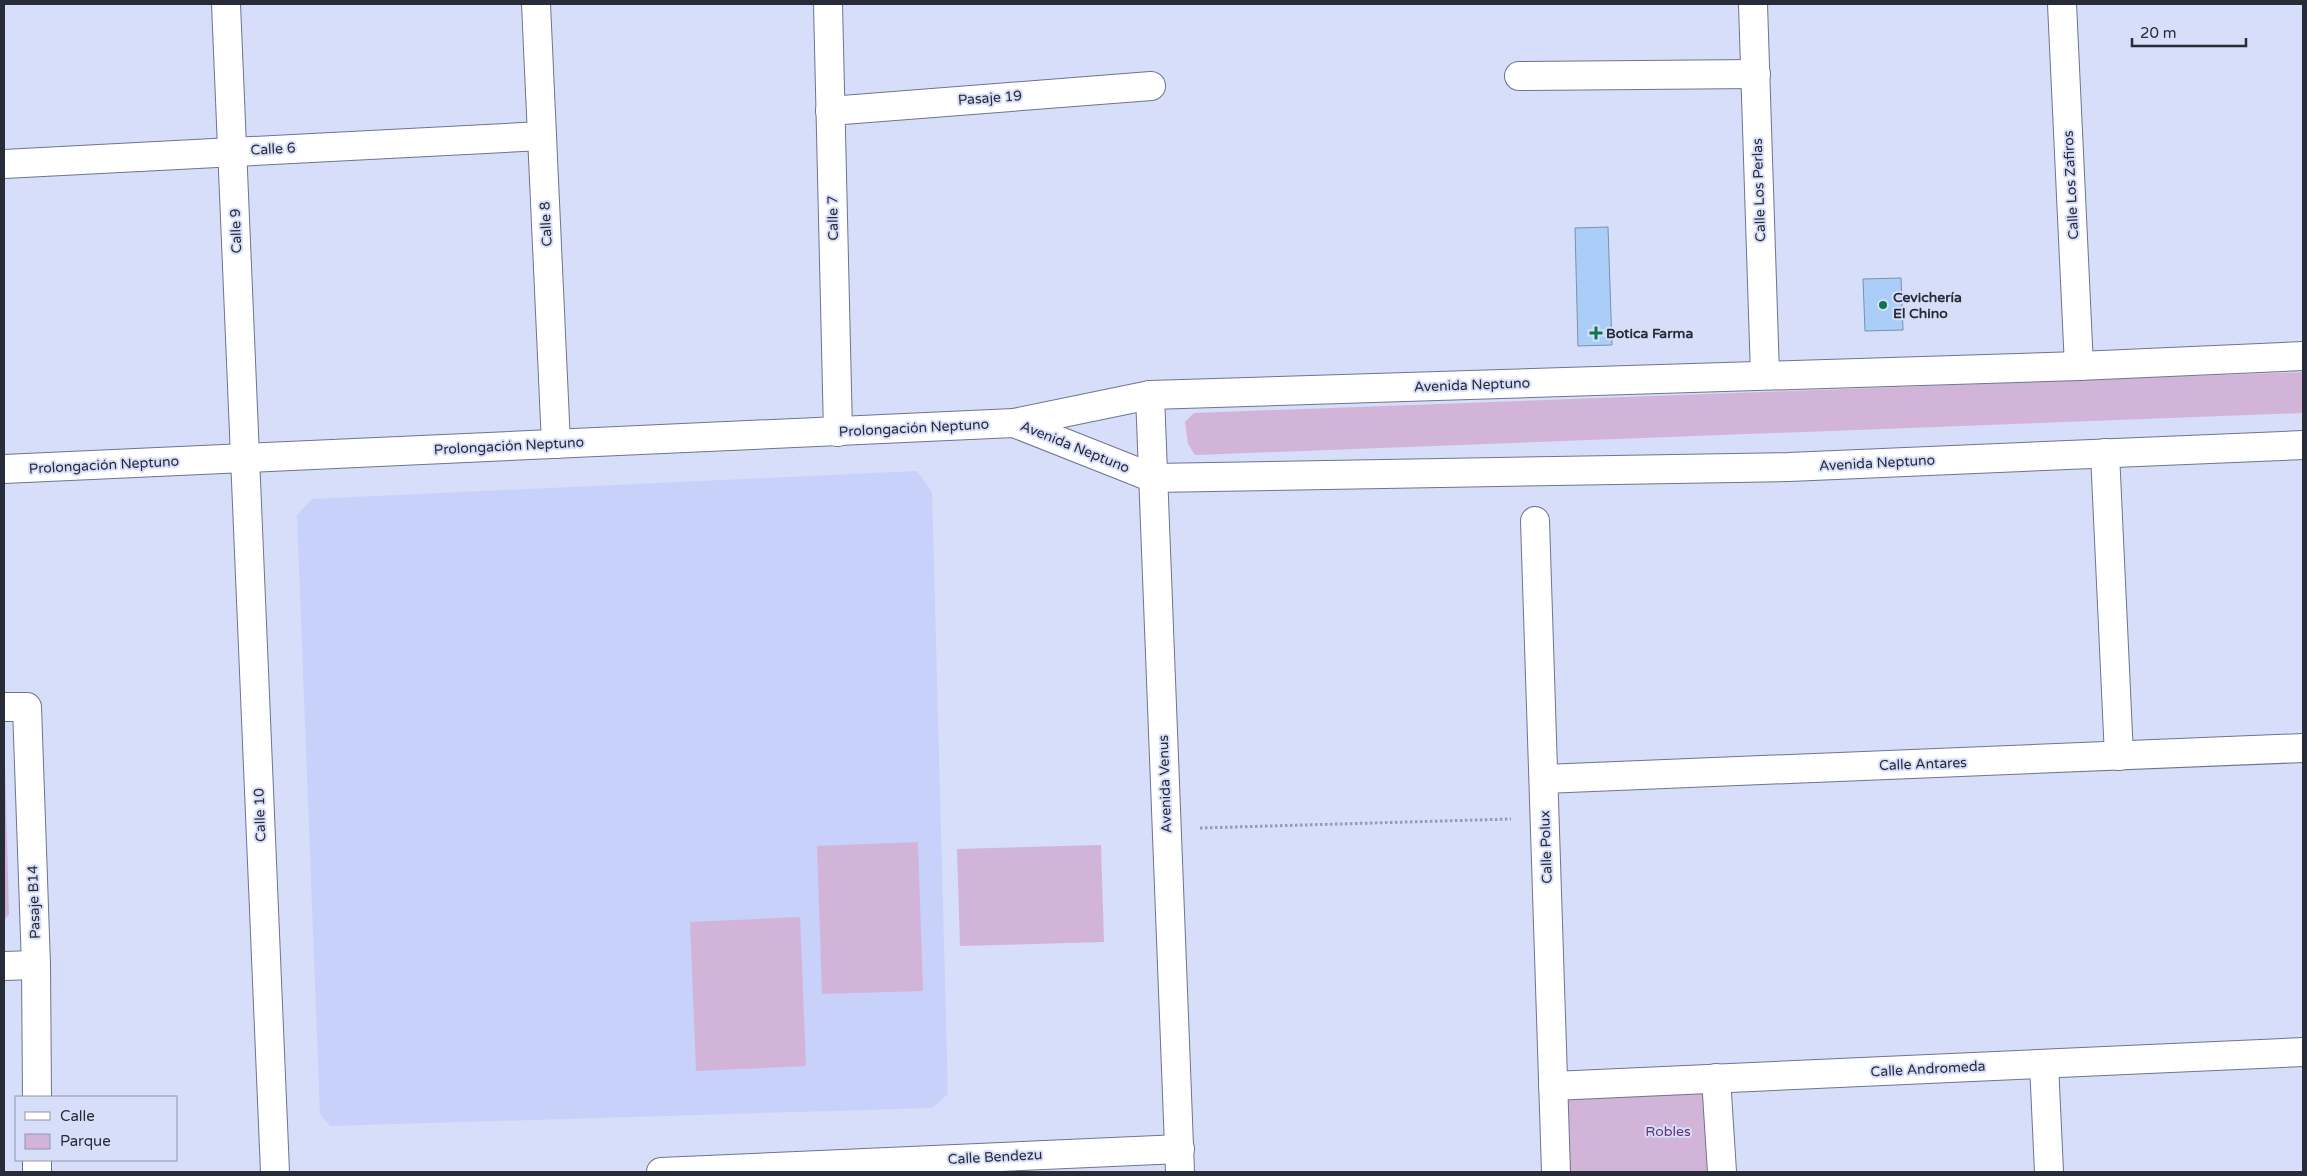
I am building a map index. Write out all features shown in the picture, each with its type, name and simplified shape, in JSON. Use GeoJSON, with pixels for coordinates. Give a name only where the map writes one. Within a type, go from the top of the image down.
{"type":"FeatureCollection","features":[{"type":"Feature","properties":{"kind":"street","name":"Calle 9"},"geometry":{"type":"LineString","coordinates":[[226,4],[245,458]]}},
{"type":"Feature","properties":{"kind":"street","name":"Calle 8"},"geometry":{"type":"LineString","coordinates":[[536,4],[556,444]]}},
{"type":"Feature","properties":{"kind":"street","name":"Calle 7"},"geometry":{"type":"LineString","coordinates":[[828,4],[838,432]]}},
{"type":"Feature","properties":{"kind":"street","name":"Calle Los Perlas"},"geometry":{"type":"LineString","coordinates":[[1753,4],[1765,376]]}},
{"type":"Feature","properties":{"kind":"street","name":"Calle Los Zafiros"},"geometry":{"type":"LineString","coordinates":[[2062,4],[2079,366]]}},
{"type":"Feature","properties":{"kind":"street"},"geometry":{"type":"LineString","coordinates":[[1519,76],[1756,74]]}},
{"type":"Feature","properties":{"kind":"street","name":"Pasaje 19"},"geometry":{"type":"LineString","coordinates":[[830,111],[1151,86]]}},
{"type":"Feature","properties":{"kind":"street","name":"Calle 6"},"geometry":{"type":"LineString","coordinates":[[4,164],[542,136]]}},
{"type":"Feature","properties":{"kind":"street","name":"Avenida Neptuno"},"geometry":{"type":"LineString","coordinates":[[1014,424],[1150,395],[2079,366],[2303,356]]}},
{"type":"Feature","properties":{"kind":"street","name":"Avenida Venus"},"geometry":{"type":"LineString","coordinates":[[1150,395],[1180,1161]]}},
{"type":"Feature","properties":{"kind":"street","name":"Avenida Neptuno"},"geometry":{"type":"LineString","coordinates":[[1014,424],[1154,478],[1789,467],[2303,445]]}},
{"type":"Feature","properties":{"kind":"street","name":"Prolongación Neptuno"},"geometry":{"type":"LineString","coordinates":[[4,469],[1014,424]]}},
{"type":"Feature","properties":{"kind":"street"},"geometry":{"type":"LineString","coordinates":[[2105,453],[2119,756]]}},
{"type":"Feature","properties":{"kind":"street","name":"Calle 10"},"geometry":{"type":"LineString","coordinates":[[245,458],[275,1172]]}},
{"type":"Feature","properties":{"kind":"street","name":"Calle Polux"},"geometry":{"type":"LineString","coordinates":[[1535,521],[1556,1172]]}},
{"type":"Feature","properties":{"kind":"street","name":"Pasaje B14"},"geometry":{"type":"LineString","coordinates":[[16,707],[36,965],[37,1096]]}},
{"type":"Feature","properties":{"kind":"street","name":"Calle Antares"},"geometry":{"type":"LineString","coordinates":[[1544,779],[2303,748]]}},
{"type":"Feature","properties":{"kind":"street"},"geometry":{"type":"LineString","coordinates":[[4,966],[36,965]]}},
{"type":"Feature","properties":{"kind":"street","name":"Calle Andromeda"},"geometry":{"type":"LineString","coordinates":[[1554,1086],[2303,1052]]}},
{"type":"Feature","properties":{"kind":"street"},"geometry":{"type":"LineString","coordinates":[[2044,1064],[2049,1172]]}},
{"type":"Feature","properties":{"kind":"street"},"geometry":{"type":"LineString","coordinates":[[1716,1078],[1722,1172]]}},
{"type":"Feature","properties":{"kind":"street","name":"Calle Bendezu"},"geometry":{"type":"LineString","coordinates":[[661,1172],[1180,1161]]}},
{"type":"Feature","properties":{"kind":"path"},"geometry":{"type":"LineString","coordinates":[[1167,829],[1545,818]]}},
{"type":"Feature","properties":{"kind":"shaded area"},"geometry":{"type":"Polygon","coordinates":[[[917,471],[932,492],[948,1094],[932,1108],[330,1126],[320,1114],[297,515],[312,499],[917,471]]]}},
{"type":"Feature","properties":{"kind":"green space"},"geometry":{"type":"Polygon","coordinates":[[[2303,372],[2303,413],[1195,455],[1188,444],[1185,422],[1194,413],[2303,372]]]}},
{"type":"Feature","properties":{"kind":"green space"},"geometry":{"type":"Polygon","coordinates":[[[4,728],[9,914],[4,921],[4,728]]]}},
{"type":"Feature","properties":{"kind":"green space"},"geometry":{"type":"Polygon","coordinates":[[[918,842],[923,991],[822,994],[817,846],[918,842]]]}},
{"type":"Feature","properties":{"kind":"green space"},"geometry":{"type":"Polygon","coordinates":[[[1101,845],[1104,942],[960,946],[957,849],[1101,845]]]}},
{"type":"Feature","properties":{"kind":"green space"},"geometry":{"type":"Polygon","coordinates":[[[800,917],[806,1066],[696,1071],[690,922],[800,917]]]}},
{"type":"Feature","properties":{"kind":"green space","name":"Robles"},"geometry":{"type":"Polygon","coordinates":[[[1708,1089],[1711,1172],[1567,1172],[1563,1094],[1708,1089]]]}},
{"type":"Feature","properties":{"kind":"building"},"geometry":{"type":"Polygon","coordinates":[[[1608,227],[1612,345],[1578,346],[1575,228],[1608,227]]]}},
{"type":"Feature","properties":{"kind":"building","name":"Cevichería El Chino"},"geometry":{"type":"Polygon","coordinates":[[[1901,278],[1903,330],[1865,331],[1863,279],[1901,278]]]}},
{"type":"Feature","properties":{"kind":"place","name":"Cevichería El Chino"},"geometry":{"type":"Point","coordinates":[1883,305]}},
{"type":"Feature","properties":{"kind":"place","name":"Botica Farma"},"geometry":{"type":"Point","coordinates":[1596,333]}}]}
